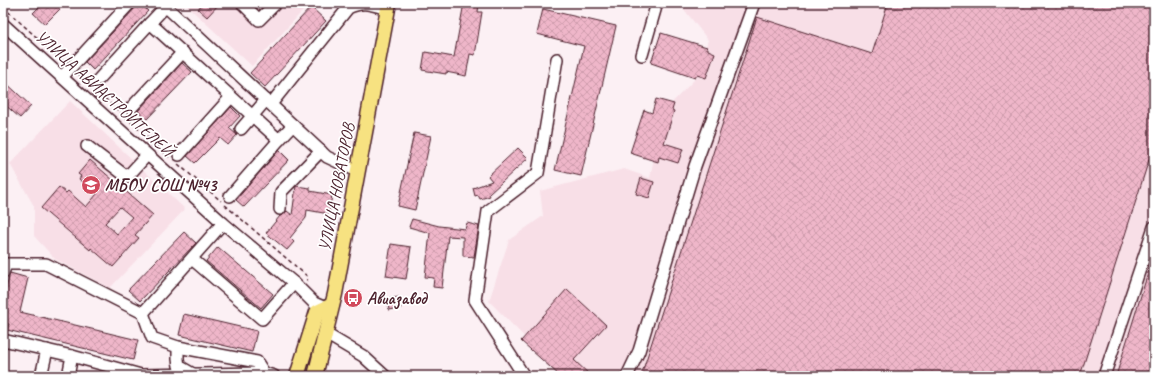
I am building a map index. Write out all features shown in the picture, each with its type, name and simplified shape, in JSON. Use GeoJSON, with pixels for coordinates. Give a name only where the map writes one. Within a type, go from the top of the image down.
{"type":"FeatureCollection","features":[{"type":"Feature","properties":{"kind":"main road","name":"УЛИЦА НОВАТОРОВ"},"geometry":{"type":"LineString","coordinates":[[315,376],[326,334],[389,6]]}},
{"type":"Feature","properties":{"kind":"main road"},"geometry":{"type":"LineString","coordinates":[[298,375],[317,312],[330,307]]}},
{"type":"Feature","properties":{"kind":"street"},"geometry":{"type":"LineString","coordinates":[[62,78],[130,3]]}},
{"type":"Feature","properties":{"kind":"street"},"geometry":{"type":"LineString","coordinates":[[242,3],[260,20],[276,3]]}},
{"type":"Feature","properties":{"kind":"street"},"geometry":{"type":"LineString","coordinates":[[242,129],[252,116],[269,102],[348,8],[358,3],[389,6]]}},
{"type":"Feature","properties":{"kind":"street"},"geometry":{"type":"LineString","coordinates":[[642,55],[657,3]]}},
{"type":"Feature","properties":{"kind":"street"},"geometry":{"type":"LineString","coordinates":[[628,376],[639,351],[695,166],[754,3]]}},
{"type":"Feature","properties":{"kind":"street"},"geometry":{"type":"LineString","coordinates":[[99,79],[150,23],[164,4],[327,157],[357,171]]}},
{"type":"Feature","properties":{"kind":"street"},"geometry":{"type":"LineString","coordinates":[[150,23],[279,140]]}},
{"type":"Feature","properties":{"kind":"street","name":"УЛИЦА АВИАСТРОИТЕЛЕЙ"},"geometry":{"type":"LineString","coordinates":[[3,24],[223,223],[300,284],[314,303],[330,307]]}},
{"type":"Feature","properties":{"kind":"street"},"geometry":{"type":"LineString","coordinates":[[131,108],[183,52]]}},
{"type":"Feature","properties":{"kind":"street"},"geometry":{"type":"LineString","coordinates":[[524,376],[475,300],[488,211],[538,173],[557,59]]}},
{"type":"Feature","properties":{"kind":"street"},"geometry":{"type":"LineString","coordinates":[[179,155],[232,97]]}},
{"type":"Feature","properties":{"kind":"street"},"geometry":{"type":"LineString","coordinates":[[230,196],[293,125]]}},
{"type":"Feature","properties":{"kind":"street"},"geometry":{"type":"LineString","coordinates":[[87,146],[127,177],[148,155]]}},
{"type":"Feature","properties":{"kind":"street"},"geometry":{"type":"LineString","coordinates":[[280,208],[281,192],[321,151]]}},
{"type":"Feature","properties":{"kind":"street"},"geometry":{"type":"LineString","coordinates":[[143,313],[223,223]]}},
{"type":"Feature","properties":{"kind":"street"},"geometry":{"type":"LineString","coordinates":[[1104,376],[1154,227]]}},
{"type":"Feature","properties":{"kind":"street"},"geometry":{"type":"LineString","coordinates":[[192,259],[262,319],[300,284]]}},
{"type":"Feature","properties":{"kind":"street"},"geometry":{"type":"LineString","coordinates":[[3,273],[6,264],[46,264],[143,313],[152,338],[178,347],[257,362],[269,374]]}},
{"type":"Feature","properties":{"kind":"street"},"geometry":{"type":"LineString","coordinates":[[326,334],[363,356],[385,376]]}},
{"type":"Feature","properties":{"kind":"street"},"geometry":{"type":"LineString","coordinates":[[3,340],[72,356],[141,375],[269,374]]}},
{"type":"Feature","properties":{"kind":"street"},"geometry":{"type":"LineString","coordinates":[[178,347],[179,366],[194,375]]}},
{"type":"Feature","properties":{"kind":"street"},"geometry":{"type":"LineString","coordinates":[[41,376],[47,350]]}},
{"type":"Feature","properties":{"kind":"street"},"geometry":{"type":"LineString","coordinates":[[68,376],[72,356]]}},
{"type":"Feature","properties":{"kind":"path"},"geometry":{"type":"LineString","coordinates":[[3,7],[160,148],[308,277],[300,284]]}},
{"type":"Feature","properties":{"kind":"shaded area"},"geometry":{"type":"Polygon","coordinates":[[[184,3],[310,3],[252,66],[184,3]]]}},
{"type":"Feature","properties":{"kind":"shaded area"},"geometry":{"type":"Polygon","coordinates":[[[679,3],[1154,3],[1154,376],[563,376],[489,301],[509,240],[543,216],[540,191],[624,169],[650,178],[663,112],[694,80],[708,40],[679,3]]]}},
{"type":"Feature","properties":{"kind":"shaded area","name":"МБОУ СОШ №43"},"geometry":{"type":"Polygon","coordinates":[[[70,101],[185,209],[110,288],[55,259],[34,236],[34,206],[10,164],[70,101]]]}},
{"type":"Feature","properties":{"kind":"building"},"geometry":{"type":"Polygon","coordinates":[[[43,3],[66,3],[45,24],[33,13],[43,3]]]}},
{"type":"Feature","properties":{"kind":"building"},"geometry":{"type":"Polygon","coordinates":[[[137,3],[140,3],[148,11],[93,70],[85,62],[135,8],[137,3]]]}},
{"type":"Feature","properties":{"kind":"building"},"geometry":{"type":"Polygon","coordinates":[[[203,3],[220,3],[207,17],[198,9],[203,3]]]}},
{"type":"Feature","properties":{"kind":"building"},"geometry":{"type":"Polygon","coordinates":[[[464,3],[479,3],[478,12],[482,12],[475,55],[470,54],[466,76],[446,72],[446,74],[422,70],[425,52],[454,57],[464,3]]]}},
{"type":"Feature","properties":{"kind":"building"},"geometry":{"type":"Polygon","coordinates":[[[888,3],[1154,3],[1154,144],[1080,376],[641,376],[757,17],[872,54],[888,3]]]}},
{"type":"Feature","properties":{"kind":"building"},"geometry":{"type":"Polygon","coordinates":[[[311,7],[326,21],[265,87],[250,73],[311,7]]]}},
{"type":"Feature","properties":{"kind":"building"},"geometry":{"type":"Polygon","coordinates":[[[543,9],[616,26],[581,176],[555,170],[584,46],[537,34],[543,9]]]}},
{"type":"Feature","properties":{"kind":"building"},"geometry":{"type":"Polygon","coordinates":[[[661,33],[707,47],[706,48],[708,48],[708,50],[715,53],[706,78],[697,75],[695,78],[651,63],[661,33]]]}},
{"type":"Feature","properties":{"kind":"building"},"geometry":{"type":"Polygon","coordinates":[[[182,63],[192,72],[147,119],[138,111],[182,63]]]}},
{"type":"Feature","properties":{"kind":"building"},"geometry":{"type":"Polygon","coordinates":[[[3,80],[31,106],[20,118],[3,103],[3,80]]]}},
{"type":"Feature","properties":{"kind":"building"},"geometry":{"type":"Polygon","coordinates":[[[656,99],[674,104],[672,110],[674,111],[664,143],[683,149],[678,163],[659,157],[658,162],[630,153],[644,110],[652,113],[656,99]]]}},
{"type":"Feature","properties":{"kind":"building"},"geometry":{"type":"Polygon","coordinates":[[[231,107],[240,116],[229,128],[237,135],[228,145],[220,138],[195,163],[187,156],[231,107]]]}},
{"type":"Feature","properties":{"kind":"building"},"geometry":{"type":"Polygon","coordinates":[[[414,133],[431,136],[415,210],[398,206],[414,133]]]}},
{"type":"Feature","properties":{"kind":"building"},"geometry":{"type":"Polygon","coordinates":[[[518,148],[528,158],[489,194],[490,196],[480,199],[478,195],[475,196],[473,188],[492,181],[488,176],[518,148]]]}},
{"type":"Feature","properties":{"kind":"building"},"geometry":{"type":"Polygon","coordinates":[[[279,150],[289,160],[244,207],[236,200],[279,150]]]}},
{"type":"Feature","properties":{"kind":"building"},"geometry":{"type":"Polygon","coordinates":[[[90,160],[153,215],[135,235],[139,238],[113,267],[91,248],[90,250],[41,208],[59,187],[66,193],[68,191],[86,207],[97,194],[79,179],[81,176],[78,174],[90,160]],[[120,207],[105,223],[117,234],[132,217],[120,207]]]}},
{"type":"Feature","properties":{"kind":"building"},"geometry":{"type":"Polygon","coordinates":[[[641,178],[654,182],[649,198],[636,194],[641,178]]]}},
{"type":"Feature","properties":{"kind":"building"},"geometry":{"type":"Polygon","coordinates":[[[296,186],[310,188],[310,191],[332,195],[329,214],[307,210],[306,218],[290,238],[294,242],[287,250],[266,233],[280,216],[287,211],[292,215],[296,186]]]}},
{"type":"Feature","properties":{"kind":"building"},"geometry":{"type":"Polygon","coordinates":[[[412,219],[439,226],[465,229],[467,223],[479,226],[474,257],[463,256],[463,237],[448,236],[442,288],[433,287],[434,278],[425,277],[430,233],[409,227],[412,219]]]}},
{"type":"Feature","properties":{"kind":"building"},"geometry":{"type":"Polygon","coordinates":[[[184,232],[196,243],[140,301],[128,290],[184,232]]]}},
{"type":"Feature","properties":{"kind":"building"},"geometry":{"type":"Polygon","coordinates":[[[391,244],[411,247],[406,279],[386,276],[391,244]]]}},
{"type":"Feature","properties":{"kind":"building"},"geometry":{"type":"Polygon","coordinates":[[[218,247],[273,294],[261,308],[206,261],[218,247]]]}},
{"type":"Feature","properties":{"kind":"building"},"geometry":{"type":"Polygon","coordinates":[[[1152,260],[1154,261],[1154,376],[1116,376],[1152,260]]]}},
{"type":"Feature","properties":{"kind":"building"},"geometry":{"type":"Polygon","coordinates":[[[10,273],[28,278],[20,312],[138,340],[133,360],[7,330],[9,324],[3,323],[3,301],[10,273]]]}},
{"type":"Feature","properties":{"kind":"building"},"geometry":{"type":"Polygon","coordinates":[[[567,289],[606,325],[574,360],[591,376],[560,376],[521,341],[567,289]]]}},
{"type":"Feature","properties":{"kind":"building"},"geometry":{"type":"Polygon","coordinates":[[[399,297],[401,308],[389,310],[387,299],[399,297]]]}},
{"type":"Feature","properties":{"kind":"building"},"geometry":{"type":"Polygon","coordinates":[[[184,314],[257,331],[252,352],[179,335],[184,314]]]}},
{"type":"Feature","properties":{"kind":"place","name":"МБОУ СОШ №43"},"geometry":{"type":"Point","coordinates":[91,185]}},
{"type":"Feature","properties":{"kind":"place","name":"Авиазавод"},"geometry":{"type":"Point","coordinates":[353,298]}}]}
